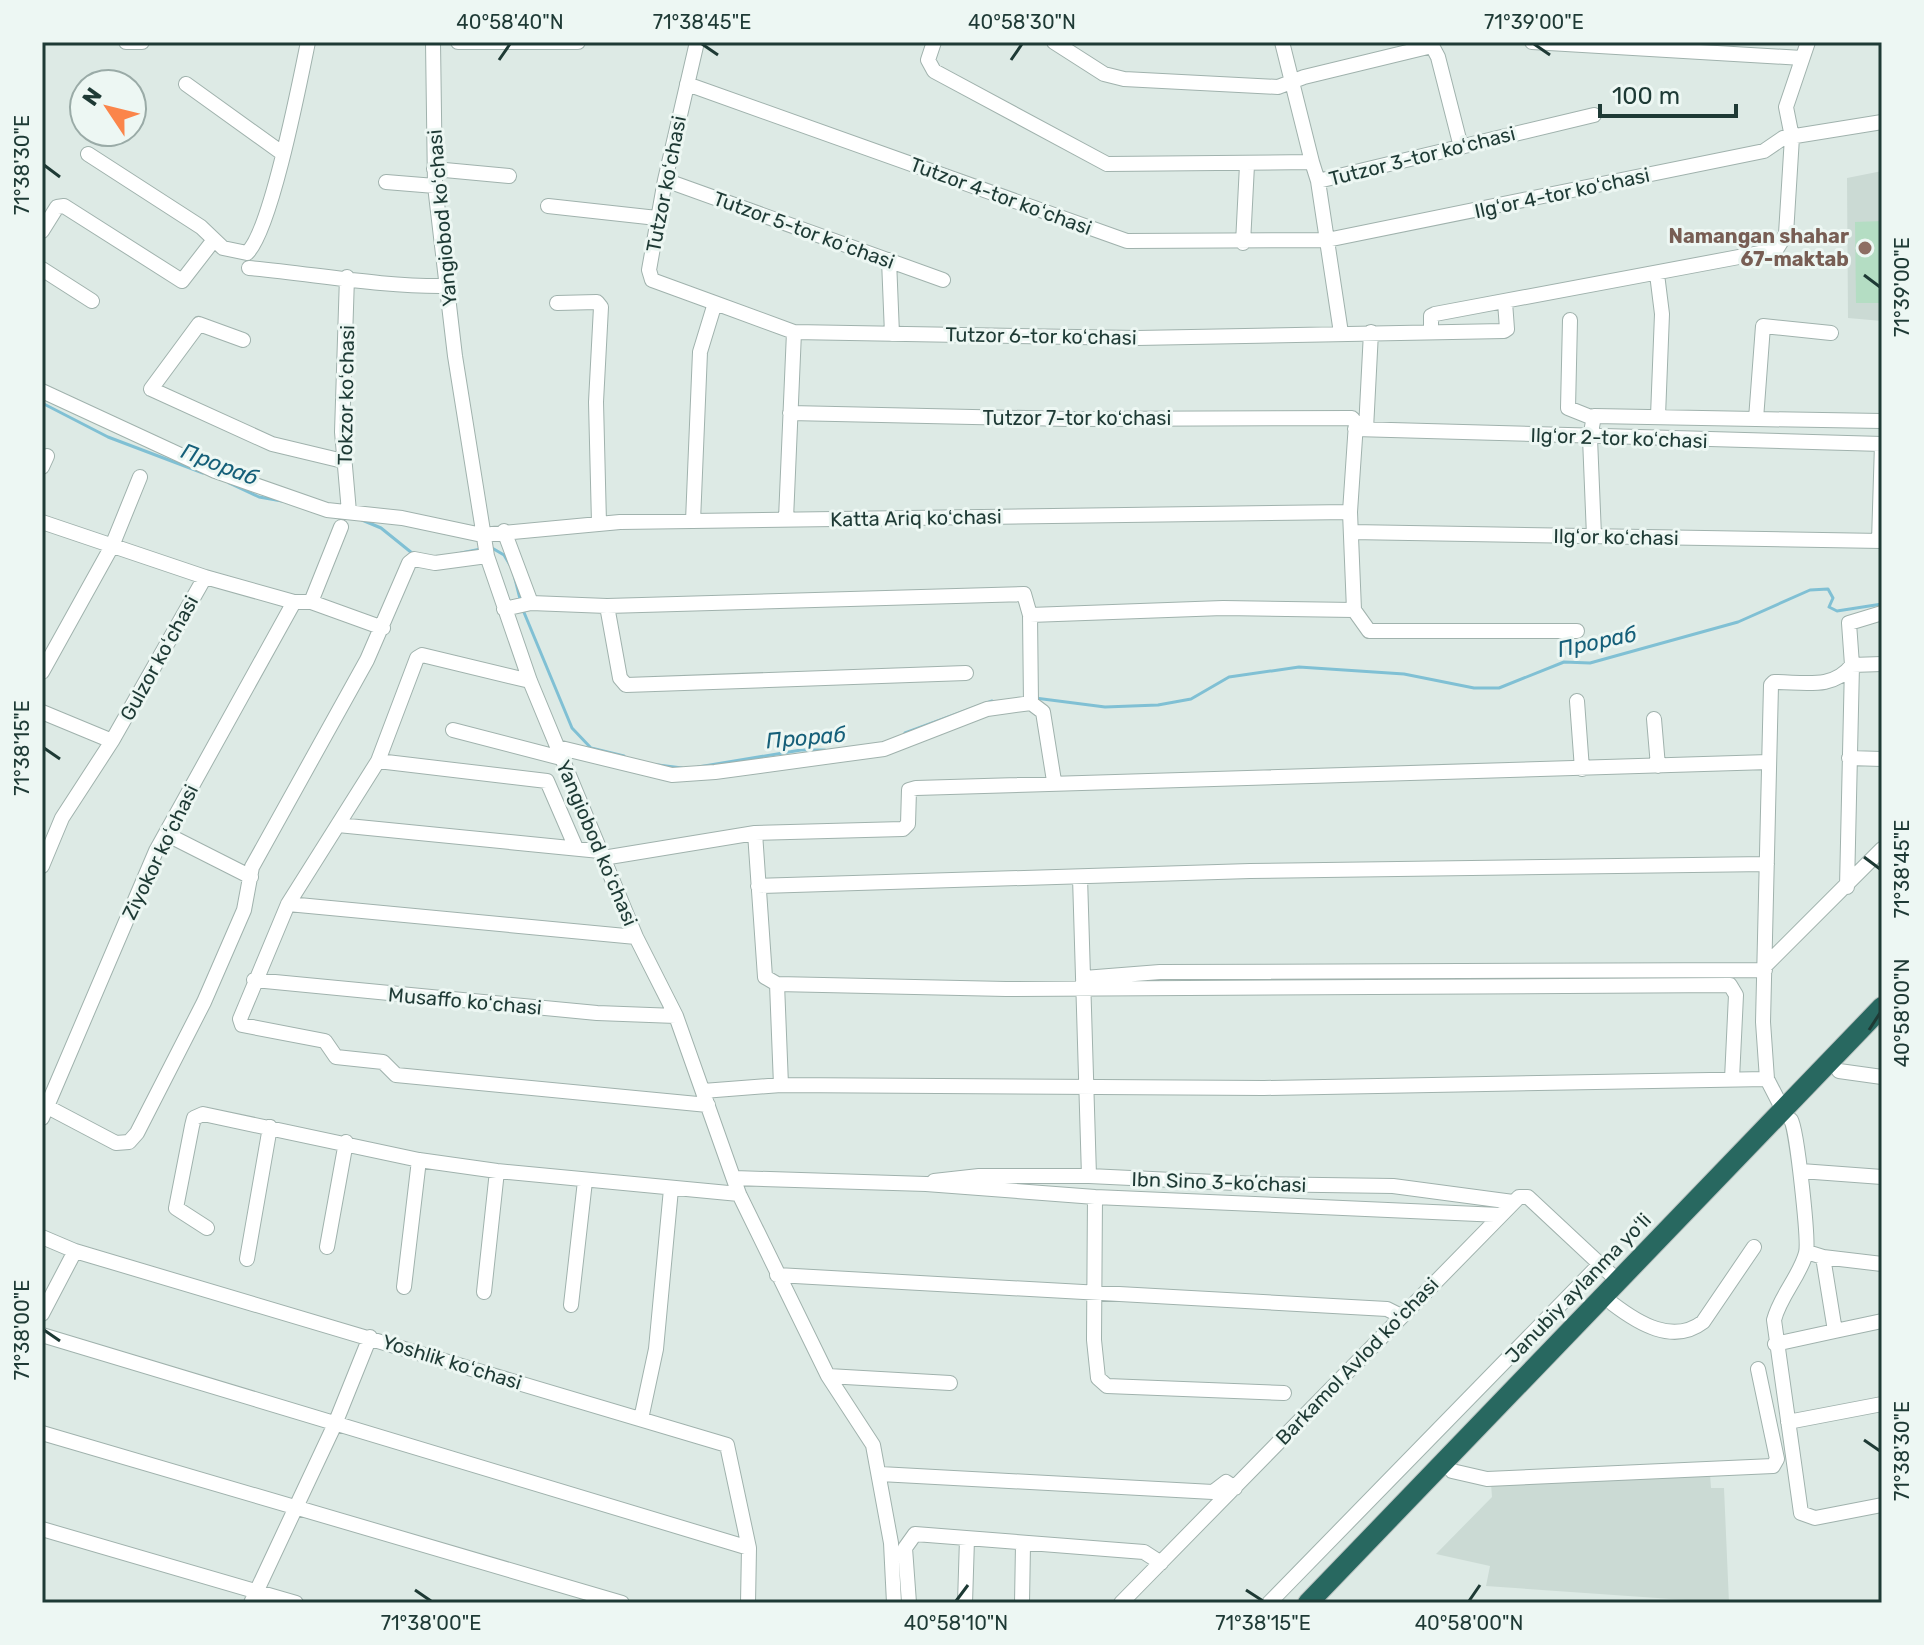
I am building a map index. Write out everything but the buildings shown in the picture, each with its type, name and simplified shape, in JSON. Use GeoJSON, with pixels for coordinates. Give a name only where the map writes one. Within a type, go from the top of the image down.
{"type":"FeatureCollection","features":[{"type":"Feature","properties":{"kind":"highway","name":"Janubiy aylanma yoʻli"},"geometry":{"type":"LineString","coordinates":[[1324,1603],[1613,1304],[1882,1007]]}},
{"type":"Feature","properties":{"kind":"highway","name":"Janubiy aylanma yoʻli"},"geometry":{"type":"LineString","coordinates":[[1308,1603],[1618,1281],[1787,1115],[1839,1071],[1882,1027]]}},
{"type":"Feature","properties":{"kind":"street"},"geometry":{"type":"LineString","coordinates":[[126,42],[142,42]]}},
{"type":"Feature","properties":{"kind":"street"},"geometry":{"type":"LineString","coordinates":[[88,154],[201,227],[213,241],[241,254],[253,248],[289,137],[308,42]]}},
{"type":"Feature","properties":{"kind":"street","name":"Yangiobod koʻchasi"},"geometry":{"type":"LineString","coordinates":[[433,42],[435,186],[487,556],[530,681],[562,759],[636,937],[676,1016],[739,1194],[828,1376],[866,1429],[880,1474],[894,1603]]}},
{"type":"Feature","properties":{"kind":"street"},"geometry":{"type":"LineString","coordinates":[[458,42],[578,42]]}},
{"type":"Feature","properties":{"kind":"street","name":"Tutzor koʻchasi"},"geometry":{"type":"LineString","coordinates":[[697,42],[657,218],[649,276],[715,303]]}},
{"type":"Feature","properties":{"kind":"street","name":"Tutzor 3-tor koʻchasi"},"geometry":{"type":"LineString","coordinates":[[934,42],[928,60],[934,71],[1101,162],[1247,165],[1312,162],[1318,181],[1594,115]]}},
{"type":"Feature","properties":{"kind":"street"},"geometry":{"type":"LineString","coordinates":[[1054,42],[1104,74],[1124,79],[1278,87],[1304,77],[1431,44],[1461,147]]}},
{"type":"Feature","properties":{"kind":"street"},"geometry":{"type":"LineString","coordinates":[[1282,42],[1312,162]]}},
{"type":"Feature","properties":{"kind":"street"},"geometry":{"type":"LineString","coordinates":[[1532,42],[1802,58]]}},
{"type":"Feature","properties":{"kind":"street"},"geometry":{"type":"LineString","coordinates":[[1431,331],[1431,316],[1435,314],[1657,274],[1781,246],[1786,234],[1792,137],[1786,107],[1808,42]]}},
{"type":"Feature","properties":{"kind":"street"},"geometry":{"type":"LineString","coordinates":[[186,84],[282,153]]}},
{"type":"Feature","properties":{"kind":"street","name":"Tutzor 4-tor koʻchasi"},"geometry":{"type":"LineString","coordinates":[[687,84],[1127,241],[1243,243],[1327,240]]}},
{"type":"Feature","properties":{"kind":"street","name":"Ilgʻor 4-tor koʻchasi"},"geometry":{"type":"LineString","coordinates":[[1327,240],[1764,151],[1778,140],[1792,137],[1882,122]]}},
{"type":"Feature","properties":{"kind":"street"},"geometry":{"type":"LineString","coordinates":[[1243,243],[1247,165]]}},
{"type":"Feature","properties":{"kind":"street"},"geometry":{"type":"LineString","coordinates":[[434,169],[509,176]]}},
{"type":"Feature","properties":{"kind":"street","name":"Tutzor 5-tor koʻchasi"},"geometry":{"type":"LineString","coordinates":[[665,180],[943,280]]}},
{"type":"Feature","properties":{"kind":"street"},"geometry":{"type":"LineString","coordinates":[[1318,181],[1341,333]]}},
{"type":"Feature","properties":{"kind":"street"},"geometry":{"type":"LineString","coordinates":[[386,182],[435,186]]}},
{"type":"Feature","properties":{"kind":"street"},"geometry":{"type":"LineString","coordinates":[[42,231],[57,207],[64,206],[182,281],[213,241]]}},
{"type":"Feature","properties":{"kind":"street"},"geometry":{"type":"LineString","coordinates":[[548,206],[657,218]]}},
{"type":"Feature","properties":{"kind":"street"},"geometry":{"type":"LineString","coordinates":[[889,260],[892,334]]}},
{"type":"Feature","properties":{"kind":"street"},"geometry":{"type":"LineString","coordinates":[[249,268],[347,277],[395,287],[447,286]]}},
{"type":"Feature","properties":{"kind":"street"},"geometry":{"type":"LineString","coordinates":[[42,269],[92,301]]}},
{"type":"Feature","properties":{"kind":"street"},"geometry":{"type":"LineString","coordinates":[[1657,274],[1662,314],[1658,416]]}},
{"type":"Feature","properties":{"kind":"street","name":"Tokzor koʻchasi"},"geometry":{"type":"LineString","coordinates":[[347,277],[343,461],[349,512]]}},
{"type":"Feature","properties":{"kind":"street"},"geometry":{"type":"LineString","coordinates":[[557,303],[597,302],[601,307],[596,402],[599,523]]}},
{"type":"Feature","properties":{"kind":"street","name":"Tutzor 6-tor koʻchasi"},"geometry":{"type":"LineString","coordinates":[[715,303],[794,332],[1137,338],[1506,331],[1505,302]]}},
{"type":"Feature","properties":{"kind":"street"},"geometry":{"type":"LineString","coordinates":[[693,521],[700,352],[715,303]]}},
{"type":"Feature","properties":{"kind":"street"},"geometry":{"type":"LineString","coordinates":[[1570,320],[1568,408],[1593,418]]}},
{"type":"Feature","properties":{"kind":"street"},"geometry":{"type":"LineString","coordinates":[[243,340],[199,324],[151,389],[272,444],[343,461]]}},
{"type":"Feature","properties":{"kind":"street"},"geometry":{"type":"LineString","coordinates":[[1756,419],[1763,326],[1831,333]]}},
{"type":"Feature","properties":{"kind":"street"},"geometry":{"type":"LineString","coordinates":[[786,519],[794,332]]}},
{"type":"Feature","properties":{"kind":"street"},"geometry":{"type":"LineString","coordinates":[[1371,332],[1350,512],[1354,610],[1369,631],[1577,631]]}},
{"type":"Feature","properties":{"kind":"street"},"geometry":{"type":"LineString","coordinates":[[42,391],[215,471],[327,510],[402,518],[482,535]]}},
{"type":"Feature","properties":{"kind":"street","name":"Tutzor 7-tor koʻchasi"},"geometry":{"type":"LineString","coordinates":[[790,413],[1069,419],[1346,417],[1360,429]]}},
{"type":"Feature","properties":{"kind":"street"},"geometry":{"type":"LineString","coordinates":[[1593,418],[1600,414],[1882,421]]}},
{"type":"Feature","properties":{"kind":"street"},"geometry":{"type":"LineString","coordinates":[[1593,418],[1590,438],[1594,536]]}},
{"type":"Feature","properties":{"kind":"street","name":"Ilgʻor 2-tor koʻchasi"},"geometry":{"type":"LineString","coordinates":[[1360,429],[1882,444]]}},
{"type":"Feature","properties":{"kind":"street"},"geometry":{"type":"LineString","coordinates":[[1880,541],[1882,444]]}},
{"type":"Feature","properties":{"kind":"street"},"geometry":{"type":"LineString","coordinates":[[42,672],[112,546],[140,477]]}},
{"type":"Feature","properties":{"kind":"street","name":"Katta Ariq koʻchasi"},"geometry":{"type":"LineString","coordinates":[[482,535],[599,523],[1350,512]]}},
{"type":"Feature","properties":{"kind":"street","name":"Gulzor koʻchasi"},"geometry":{"type":"LineString","coordinates":[[42,522],[205,577],[112,741],[62,818],[42,866]]}},
{"type":"Feature","properties":{"kind":"street"},"geometry":{"type":"LineString","coordinates":[[311,602],[341,527]]}},
{"type":"Feature","properties":{"kind":"street"},"geometry":{"type":"LineString","coordinates":[[504,531],[531,603]]}},
{"type":"Feature","properties":{"kind":"street","name":"Ilgʻor koʻchasi"},"geometry":{"type":"LineString","coordinates":[[1351,532],[1880,541]]}},
{"type":"Feature","properties":{"kind":"street"},"geometry":{"type":"LineString","coordinates":[[44,1109],[116,1143],[129,1142],[166,1081],[204,1002],[244,910],[259,852],[383,628],[405,572],[414,559],[435,563],[487,556]]}},
{"type":"Feature","properties":{"kind":"street"},"geometry":{"type":"LineString","coordinates":[[205,577],[294,602],[311,602],[383,628]]}},
{"type":"Feature","properties":{"kind":"street"},"geometry":{"type":"LineString","coordinates":[[504,609],[531,603],[607,606],[1020,594],[1028,597],[1030,615],[1031,699],[1043,712],[1054,781]]}},
{"type":"Feature","properties":{"kind":"street","name":"Ziyokor koʻchasi"},"geometry":{"type":"LineString","coordinates":[[44,1109],[166,834],[294,602]]}},
{"type":"Feature","properties":{"kind":"street"},"geometry":{"type":"LineString","coordinates":[[607,606],[620,678],[626,685],[966,673]]}},
{"type":"Feature","properties":{"kind":"street"},"geometry":{"type":"LineString","coordinates":[[1030,615],[1223,608],[1354,610]]}},
{"type":"Feature","properties":{"kind":"street"},"geometry":{"type":"LineString","coordinates":[[1847,887],[1852,665],[1850,622],[1882,613]]}},
{"type":"Feature","properties":{"kind":"street"},"geometry":{"type":"LineString","coordinates":[[530,681],[422,655],[417,658],[378,761],[288,904],[254,980],[240,1019],[242,1025],[325,1041],[336,1057],[383,1062],[396,1075],[706,1098],[781,1085],[1264,1088],[1767,1079]]}},
{"type":"Feature","properties":{"kind":"street"},"geometry":{"type":"LineString","coordinates":[[1882,664],[1852,665],[1833,682],[1773,683],[1763,1022],[1767,1079],[1796,1129],[1801,1171],[1807,1252],[1778,1305],[1775,1344],[1801,1513],[1815,1518],[1882,1505]]}},
{"type":"Feature","properties":{"kind":"street"},"geometry":{"type":"LineString","coordinates":[[453,730],[562,759],[672,775],[884,749],[987,709],[1031,699]]}},
{"type":"Feature","properties":{"kind":"street"},"geometry":{"type":"LineString","coordinates":[[1577,701],[1582,769]]}},
{"type":"Feature","properties":{"kind":"street","name":"Gulzor koʻchasi"},"geometry":{"type":"LineString","coordinates":[[42,712],[112,741]]}},
{"type":"Feature","properties":{"kind":"street"},"geometry":{"type":"LineString","coordinates":[[1654,719],[1658,766]]}},
{"type":"Feature","properties":{"kind":"street"},"geometry":{"type":"LineString","coordinates":[[1849,758],[1882,759]]}},
{"type":"Feature","properties":{"kind":"street"},"geometry":{"type":"LineString","coordinates":[[542,779],[562,759]]}},
{"type":"Feature","properties":{"kind":"street"},"geometry":{"type":"LineString","coordinates":[[378,761],[542,779],[551,786],[576,848]]}},
{"type":"Feature","properties":{"kind":"street"},"geometry":{"type":"LineString","coordinates":[[338,825],[576,848],[602,854],[755,833],[903,829],[908,824],[911,788],[1054,781],[1769,762]]}},
{"type":"Feature","properties":{"kind":"street"},"geometry":{"type":"LineString","coordinates":[[755,833],[765,977],[777,984],[1084,983],[1160,972],[1648,977],[1730,985],[1735,989],[1732,1079]]}},
{"type":"Feature","properties":{"kind":"street"},"geometry":{"type":"LineString","coordinates":[[166,834],[251,877]]}},
{"type":"Feature","properties":{"kind":"street"},"geometry":{"type":"LineString","coordinates":[[1648,977],[1766,967],[1882,849]]}},
{"type":"Feature","properties":{"kind":"street"},"geometry":{"type":"LineString","coordinates":[[758,886],[1767,864]]}},
{"type":"Feature","properties":{"kind":"street"},"geometry":{"type":"LineString","coordinates":[[1080,877],[1089,1176]]}},
{"type":"Feature","properties":{"kind":"street"},"geometry":{"type":"LineString","coordinates":[[288,904],[636,937]]}},
{"type":"Feature","properties":{"kind":"street","name":"Musaffo koʻchasi"},"geometry":{"type":"LineString","coordinates":[[254,980],[597,1013],[676,1016]]}},
{"type":"Feature","properties":{"kind":"street"},"geometry":{"type":"LineString","coordinates":[[777,984],[781,1085]]}},
{"type":"Feature","properties":{"kind":"street"},"geometry":{"type":"LineString","coordinates":[[1839,1071],[1882,1077]]}},
{"type":"Feature","properties":{"kind":"street"},"geometry":{"type":"LineString","coordinates":[[207,1228],[176,1208],[194,1118],[203,1114],[419,1160],[585,1181],[739,1194]]}},
{"type":"Feature","properties":{"kind":"street"},"geometry":{"type":"LineString","coordinates":[[247,1259],[270,1127]]}},
{"type":"Feature","properties":{"kind":"street"},"geometry":{"type":"LineString","coordinates":[[327,1247],[346,1142]]}},
{"type":"Feature","properties":{"kind":"street"},"geometry":{"type":"LineString","coordinates":[[404,1287],[419,1160]]}},
{"type":"Feature","properties":{"kind":"street"},"geometry":{"type":"LineString","coordinates":[[484,1292],[497,1171]]}},
{"type":"Feature","properties":{"kind":"street"},"geometry":{"type":"LineString","coordinates":[[1801,1171],[1882,1177]]}},
{"type":"Feature","properties":{"kind":"street","name":"Ibn Sino 3-koʼchasi"},"geometry":{"type":"LineString","coordinates":[[926,1184],[945,1178],[979,1176],[1089,1176],[1393,1186],[1513,1202]]}},
{"type":"Feature","properties":{"kind":"street","name":"Ibn Sino 3-koʼchasi"},"geometry":{"type":"LineString","coordinates":[[734,1178],[926,1184],[1095,1197],[1500,1215]]}},
{"type":"Feature","properties":{"kind":"street"},"geometry":{"type":"LineString","coordinates":[[571,1305],[585,1181]]}},
{"type":"Feature","properties":{"kind":"street"},"geometry":{"type":"LineString","coordinates":[[641,1419],[656,1349],[671,1189]]}},
{"type":"Feature","properties":{"kind":"street"},"geometry":{"type":"LineString","coordinates":[[1095,1197],[1093,1292],[1098,1378],[1107,1386],[1284,1393]]}},
{"type":"Feature","properties":{"kind":"street"},"geometry":{"type":"LineString","coordinates":[[1513,1202],[1519,1197],[1528,1197],[1618,1281]]}},
{"type":"Feature","properties":{"kind":"street","name":"Barkamol Avlod koʻchasi"},"geometry":{"type":"LineString","coordinates":[[1121,1603],[1513,1202]]}},
{"type":"Feature","properties":{"kind":"street","name":"Yoshlik koʻchasi"},"geometry":{"type":"LineString","coordinates":[[42,1237],[75,1251],[729,1446],[749,1548],[748,1603]]}},
{"type":"Feature","properties":{"kind":"street"},"geometry":{"type":"LineString","coordinates":[[1613,1304],[1649,1328],[1685,1331],[1694,1328],[1703,1322],[1754,1247]]}},
{"type":"Feature","properties":{"kind":"street"},"geometry":{"type":"LineString","coordinates":[[42,1314],[75,1251]]}},
{"type":"Feature","properties":{"kind":"street"},"geometry":{"type":"LineString","coordinates":[[1807,1252],[1823,1257],[1882,1264]]}},
{"type":"Feature","properties":{"kind":"street"},"geometry":{"type":"LineString","coordinates":[[1823,1257],[1835,1331]]}},
{"type":"Feature","properties":{"kind":"street"},"geometry":{"type":"LineString","coordinates":[[1269,1603],[1600,1264]]}},
{"type":"Feature","properties":{"kind":"street"},"geometry":{"type":"LineString","coordinates":[[777,1275],[1387,1309],[1401,1316]]}},
{"type":"Feature","properties":{"kind":"street"},"geometry":{"type":"LineString","coordinates":[[1775,1344],[1882,1321]]}},
{"type":"Feature","properties":{"kind":"street"},"geometry":{"type":"LineString","coordinates":[[42,1335],[749,1548]]}},
{"type":"Feature","properties":{"kind":"street"},"geometry":{"type":"LineString","coordinates":[[253,1597],[335,1424],[370,1337]]}},
{"type":"Feature","properties":{"kind":"street"},"geometry":{"type":"LineString","coordinates":[[1452,1471],[1487,1479],[1773,1466],[1777,1459],[1758,1369]]}},
{"type":"Feature","properties":{"kind":"street"},"geometry":{"type":"LineString","coordinates":[[828,1376],[950,1383]]}},
{"type":"Feature","properties":{"kind":"street"},"geometry":{"type":"LineString","coordinates":[[1788,1422],[1882,1404]]}},
{"type":"Feature","properties":{"kind":"street"},"geometry":{"type":"LineString","coordinates":[[42,1433],[622,1603]]}},
{"type":"Feature","properties":{"kind":"street"},"geometry":{"type":"LineString","coordinates":[[880,1474],[1213,1492],[1226,1482],[1235,1488]]}},
{"type":"Feature","properties":{"kind":"street"},"geometry":{"type":"LineString","coordinates":[[42,1529],[253,1597],[296,1603]]}},
{"type":"Feature","properties":{"kind":"street"},"geometry":{"type":"LineString","coordinates":[[909,1603],[905,1548],[911,1536],[1144,1552],[1161,1563]]}},
{"type":"Feature","properties":{"kind":"street"},"geometry":{"type":"LineString","coordinates":[[965,1603],[967,1539]]}},
{"type":"Feature","properties":{"kind":"street"},"geometry":{"type":"LineString","coordinates":[[1022,1603],[1023,1545]]}},
{"type":"Feature","properties":{"kind":"shaded area","name":"Namangan shahar 67-maktab"},"geometry":{"type":"Polygon","coordinates":[[[1882,171],[1882,321],[1848,318],[1847,178],[1882,171]]]}},
{"type":"Feature","properties":{"kind":"shaded area"},"geometry":{"type":"Polygon","coordinates":[[[1710,1474],[1711,1488],[1724,1488],[1729,1603],[1486,1586],[1490,1566],[1436,1554],[1492,1497],[1491,1484],[1710,1474]]]}},
{"type":"Feature","properties":{"kind":"green space"},"geometry":{"type":"Polygon","coordinates":[[[1882,221],[1882,303],[1856,303],[1855,222],[1882,221]]]}},
{"type":"Feature","properties":{"kind":"waterway","name":"Прораб"},"geometry":{"type":"LineString","coordinates":[[42,403],[108,437],[203,473]]}},
{"type":"Feature","properties":{"kind":"waterway","name":"Прораб"},"geometry":{"type":"LineString","coordinates":[[229,483],[259,497],[282,501]]}},
{"type":"Feature","properties":{"kind":"waterway","name":"Прораб"},"geometry":{"type":"LineString","coordinates":[[362,520],[381,528],[412,553]]}},
{"type":"Feature","properties":{"kind":"waterway","name":"Прораб"},"geometry":{"type":"LineString","coordinates":[[492,548],[504,555],[510,565]]}},
{"type":"Feature","properties":{"kind":"waterway","name":"Прораб"},"geometry":{"type":"LineString","coordinates":[[461,553],[481,549]]}},
{"type":"Feature","properties":{"kind":"waterway","name":"Прораб"},"geometry":{"type":"LineString","coordinates":[[514,575],[520,599]]}},
{"type":"Feature","properties":{"kind":"waterway","name":"Прораб"},"geometry":{"type":"LineString","coordinates":[[1035,698],[1105,707],[1158,705],[1191,699],[1229,677],[1299,667],[1404,674],[1474,688],[1499,688],[1564,662],[1590,663],[1738,622],[1810,590],[1828,589],[1833,598],[1829,607],[1837,611],[1882,604]]}},
{"type":"Feature","properties":{"kind":"waterway","name":"Прораб"},"geometry":{"type":"LineString","coordinates":[[523,610],[572,728],[591,748],[624,756]]}},
{"type":"Feature","properties":{"kind":"waterway","name":"Прораб"},"geometry":{"type":"LineString","coordinates":[[905,733],[992,701]]}},
{"type":"Feature","properties":{"kind":"waterway","name":"Прораб"},"geometry":{"type":"LineString","coordinates":[[698,767],[801,750],[825,750]]}},
{"type":"Feature","properties":{"kind":"waterway","name":"Прораб"},"geometry":{"type":"LineString","coordinates":[[658,765],[682,768]]}},
{"type":"Feature","properties":{"kind":"place","name":"Namangan shahar 67-maktab"},"geometry":{"type":"Point","coordinates":[1865,248]}}]}
